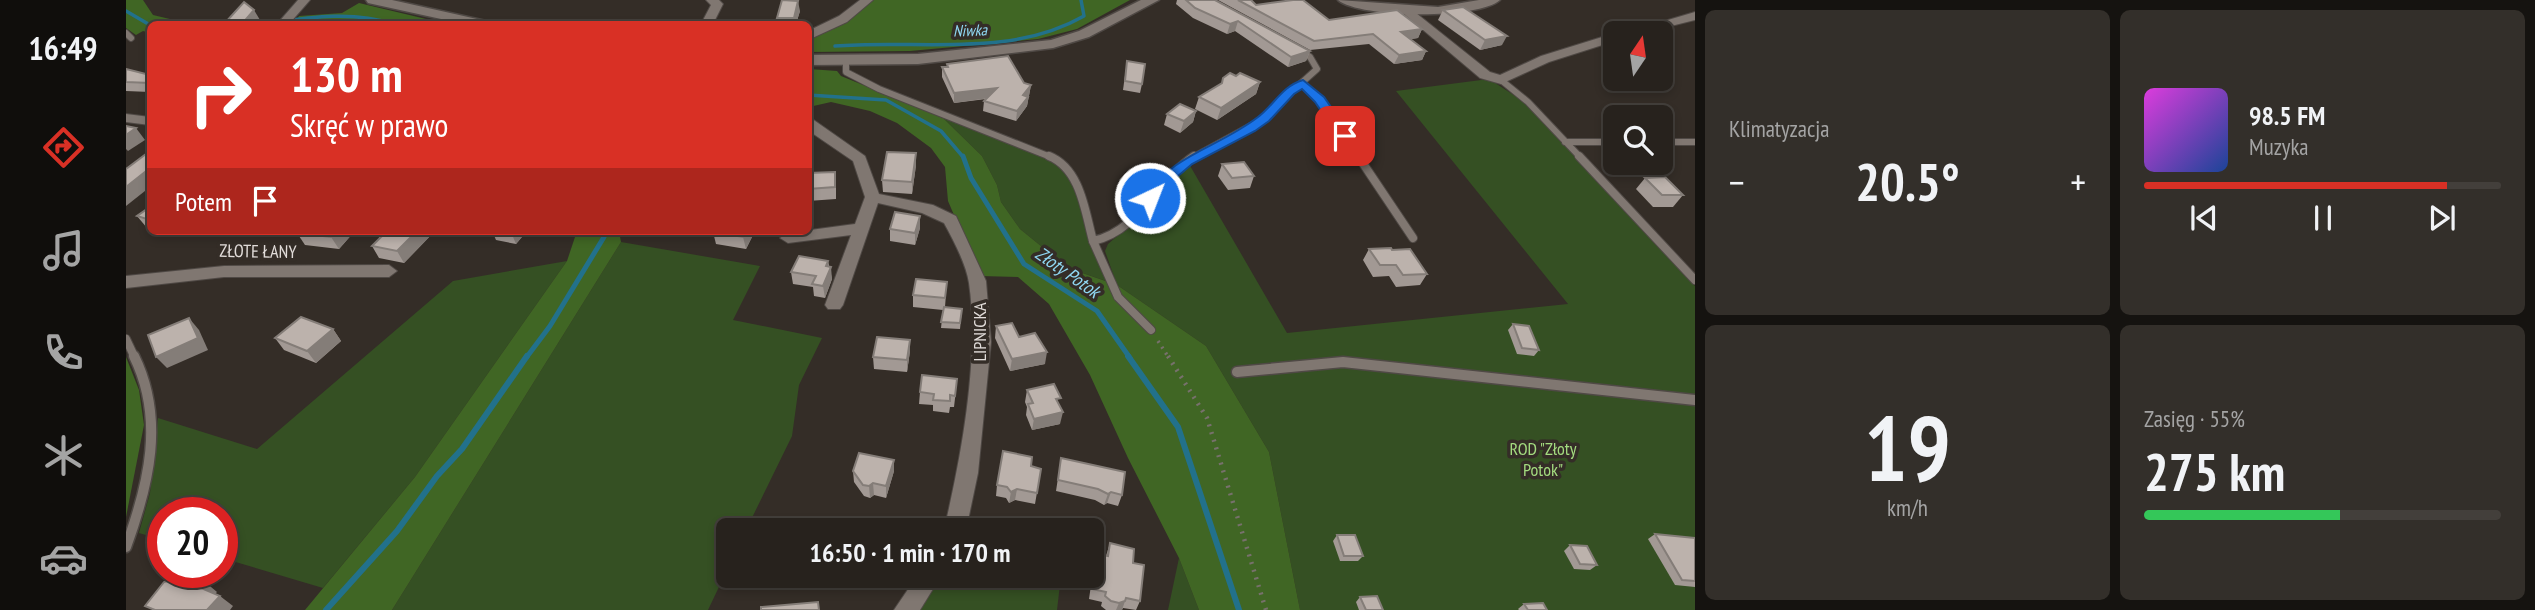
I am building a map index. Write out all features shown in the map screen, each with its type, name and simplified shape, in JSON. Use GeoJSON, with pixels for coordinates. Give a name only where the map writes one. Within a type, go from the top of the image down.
{"type":"FeatureCollection","features":[{"type":"Feature","properties":{"kind":"street"},"geometry":{"type":"LineString","coordinates":[[287,20],[304,0]]}},
{"type":"Feature","properties":{"kind":"street"},"geometry":{"type":"LineString","coordinates":[[373,0],[468,21]]}},
{"type":"Feature","properties":{"kind":"street"},"geometry":{"type":"LineString","coordinates":[[709,21],[717,9],[717,4],[712,0]]}},
{"type":"Feature","properties":{"kind":"street"},"geometry":{"type":"LineString","coordinates":[[812,34],[836,23],[867,0]]}},
{"type":"Feature","properties":{"kind":"street"},"geometry":{"type":"LineString","coordinates":[[812,60],[950,56],[1053,44],[1084,34],[1152,0]]}},
{"type":"Feature","properties":{"kind":"street"},"geometry":{"type":"LineString","coordinates":[[1345,0],[1407,11],[1447,10],[1493,0]]}},
{"type":"Feature","properties":{"kind":"street"},"geometry":{"type":"LineString","coordinates":[[1407,11],[1485,75],[1501,80],[1545,59],[1603,41]]}},
{"type":"Feature","properties":{"kind":"street"},"geometry":{"type":"LineString","coordinates":[[1673,22],[1695,16]]}},
{"type":"Feature","properties":{"kind":"street"},"geometry":{"type":"LineString","coordinates":[[126,118],[147,121]]}},
{"type":"Feature","properties":{"kind":"street"},"geometry":{"type":"LineString","coordinates":[[812,124],[860,159],[873,197],[834,305]]}},
{"type":"Feature","properties":{"kind":"street","name":"LIPNICKA"},"geometry":{"type":"LineString","coordinates":[[873,197],[927,209],[950,220],[977,281],[982,342],[962,518]]}},
{"type":"Feature","properties":{"kind":"street"},"geometry":{"type":"LineString","coordinates":[[812,235],[861,229]]}},
{"type":"Feature","properties":{"kind":"street"},"geometry":{"type":"LineString","coordinates":[[788,239],[810,235]]}},
{"type":"Feature","properties":{"kind":"street","name":"ZŁOTE ŁANY"},"geometry":{"type":"LineString","coordinates":[[126,282],[210,271],[389,271]]}},
{"type":"Feature","properties":{"kind":"street"},"geometry":{"type":"LineString","coordinates":[[906,610],[922,588]]}},
{"type":"Feature","properties":{"kind":"lane"},"geometry":{"type":"LineString","coordinates":[[1093,241],[1110,238],[1119,233],[1166,180],[1187,161],[1265,118],[1289,91],[1314,73],[1315,64],[1310,57],[1290,44]]}},
{"type":"Feature","properties":{"kind":"lane"},"geometry":{"type":"LineString","coordinates":[[846,61],[846,72],[879,89],[1058,160],[1075,179],[1093,241],[1118,297],[1152,330]]}},
{"type":"Feature","properties":{"kind":"lane"},"geometry":{"type":"LineString","coordinates":[[1501,80],[1528,102],[1695,280]]}},
{"type":"Feature","properties":{"kind":"lane"},"geometry":{"type":"LineString","coordinates":[[1303,83],[1319,99],[1413,237]]}},
{"type":"Feature","properties":{"kind":"lane"},"geometry":{"type":"LineString","coordinates":[[1565,142],[1603,142]]}},
{"type":"Feature","properties":{"kind":"lane"},"geometry":{"type":"LineString","coordinates":[[1673,142],[1695,142]]}},
{"type":"Feature","properties":{"kind":"lane"},"geometry":{"type":"LineString","coordinates":[[126,339],[146,384],[153,421],[147,473],[126,547]]}},
{"type":"Feature","properties":{"kind":"lane"},"geometry":{"type":"LineString","coordinates":[[1237,372],[1343,362],[1695,400]]}},
{"type":"Feature","properties":{"kind":"path"},"geometry":{"type":"LineString","coordinates":[[1152,330],[1207,418],[1266,610]]}},
{"type":"Feature","properties":{"kind":"green space"},"geometry":{"type":"Polygon","coordinates":[[[126,0],[143,0],[153,15],[178,21],[147,21],[147,32],[143,31],[136,35],[126,28],[126,0]]]}},
{"type":"Feature","properties":{"kind":"green space"},"geometry":{"type":"Polygon","coordinates":[[[873,0],[1130,0],[1077,29],[1038,39],[910,51],[812,52],[812,38],[848,20],[873,0]]]}},
{"type":"Feature","properties":{"kind":"green space"},"geometry":{"type":"Polygon","coordinates":[[[359,3],[434,21],[296,21],[299,16],[342,13],[359,3]]]}},
{"type":"Feature","properties":{"kind":"green space"},"geometry":{"type":"Polygon","coordinates":[[[812,69],[837,71],[841,76],[942,117],[982,156],[997,185],[1001,202],[1020,229],[1068,268],[1117,285],[1206,346],[1269,452],[1300,610],[1199,610],[1179,558],[1128,458],[1090,375],[1049,304],[1018,277],[980,276],[948,201],[945,167],[931,148],[897,123],[870,111],[831,102],[812,106],[812,69]]]}},
{"type":"Feature","properties":{"kind":"green space","name":"ROD \"Złoty Potok\""},"geometry":{"type":"Polygon","coordinates":[[[1489,79],[1526,103],[1695,286],[1695,610],[1300,610],[1269,452],[1206,346],[1117,285],[1105,251],[1108,244],[1137,219],[1155,195],[1189,164],[1287,333],[1568,304],[1396,91],[1489,79]]]}},
{"type":"Feature","properties":{"kind":"green space"},"geometry":{"type":"Polygon","coordinates":[[[942,117],[1047,156],[1057,164],[1076,193],[1106,281],[1068,268],[1020,229],[1001,202],[997,185],[982,156],[942,117]]]}},
{"type":"Feature","properties":{"kind":"green space"},"geometry":{"type":"Polygon","coordinates":[[[576,235],[620,235],[621,242],[392,610],[305,610],[415,477],[567,261],[576,235]]]}},
{"type":"Feature","properties":{"kind":"green space"},"geometry":{"type":"Polygon","coordinates":[[[621,242],[760,266],[733,320],[822,338],[799,385],[792,436],[752,518],[716,518],[716,588],[718,588],[708,610],[392,610],[621,242]]]}},
{"type":"Feature","properties":{"kind":"green space"},"geometry":{"type":"Polygon","coordinates":[[[567,261],[415,477],[323,588],[238,563],[238,497],[149,497],[158,418],[257,449],[453,281],[567,261]]]}},
{"type":"Feature","properties":{"kind":"green space"},"geometry":{"type":"Polygon","coordinates":[[[126,357],[139,390],[144,425],[126,517],[126,357]]]}},
{"type":"Feature","properties":{"kind":"green space"},"geometry":{"type":"Polygon","coordinates":[[[147,504],[147,535],[139,533],[147,504]]]}},
{"type":"Feature","properties":{"kind":"green space"},"geometry":{"type":"Polygon","coordinates":[[[1179,558],[1199,610],[1168,610],[1179,558]]]}},
{"type":"Feature","properties":{"kind":"green space"},"geometry":{"type":"Polygon","coordinates":[[[929,588],[1060,588],[1057,610],[913,610],[929,588]]]}},
{"type":"Feature","properties":{"kind":"building"},"geometry":{"type":"Polygon","coordinates":[[[782,0],[798,1],[794,18],[777,18],[782,0]]]}},
{"type":"Feature","properties":{"kind":"building"},"geometry":{"type":"Polygon","coordinates":[[[1186,0],[1215,0],[1310,51],[1291,57],[1238,21],[1230,24],[1195,8],[1186,0]]]}},
{"type":"Feature","properties":{"kind":"building"},"geometry":{"type":"Polygon","coordinates":[[[1238,0],[1251,0],[1256,5],[1303,0],[1329,20],[1397,10],[1422,29],[1401,32],[1426,51],[1399,55],[1373,34],[1314,41],[1238,0]]]}},
{"type":"Feature","properties":{"kind":"building"},"geometry":{"type":"Polygon","coordinates":[[[244,2],[254,10],[245,21],[227,21],[244,2]]]}},
{"type":"Feature","properties":{"kind":"building"},"geometry":{"type":"Polygon","coordinates":[[[1463,7],[1507,36],[1485,40],[1443,10],[1463,7]]]}},
{"type":"Feature","properties":{"kind":"building"},"geometry":{"type":"Polygon","coordinates":[[[1008,56],[1024,83],[1031,85],[1023,95],[1028,97],[1017,111],[984,101],[997,88],[954,93],[942,67],[948,67],[947,64],[1008,56]]]}},
{"type":"Feature","properties":{"kind":"building"},"geometry":{"type":"Polygon","coordinates":[[[1127,61],[1145,64],[1142,84],[1125,81],[1127,61]]]}},
{"type":"Feature","properties":{"kind":"building"},"geometry":{"type":"Polygon","coordinates":[[[126,69],[147,74],[147,83],[126,82],[126,69]]]}},
{"type":"Feature","properties":{"kind":"building"},"geometry":{"type":"Polygon","coordinates":[[[1230,73],[1236,76],[1240,73],[1260,82],[1221,108],[1199,97],[1222,83],[1223,78],[1230,73]]]}},
{"type":"Feature","properties":{"kind":"building"},"geometry":{"type":"Polygon","coordinates":[[[1180,104],[1196,111],[1184,121],[1167,114],[1180,104]]]}},
{"type":"Feature","properties":{"kind":"building"},"geometry":{"type":"Polygon","coordinates":[[[126,126],[136,128],[126,135],[126,126]]]}},
{"type":"Feature","properties":{"kind":"building"},"geometry":{"type":"Polygon","coordinates":[[[887,152],[916,153],[912,182],[882,180],[887,152]]]}},
{"type":"Feature","properties":{"kind":"building"},"geometry":{"type":"Polygon","coordinates":[[[147,153],[147,170],[126,187],[126,169],[147,153]]]}},
{"type":"Feature","properties":{"kind":"building"},"geometry":{"type":"Polygon","coordinates":[[[1244,162],[1254,176],[1232,178],[1222,164],[1244,162]]]}},
{"type":"Feature","properties":{"kind":"building"},"geometry":{"type":"Polygon","coordinates":[[[835,172],[835,187],[812,189],[812,173],[835,172]]]}},
{"type":"Feature","properties":{"kind":"building"},"geometry":{"type":"Polygon","coordinates":[[[1665,177],[1683,195],[1662,195],[1645,178],[1665,177]]]}},
{"type":"Feature","properties":{"kind":"building"},"geometry":{"type":"Polygon","coordinates":[[[147,209],[147,219],[137,216],[147,209]]]}},
{"type":"Feature","properties":{"kind":"building"},"geometry":{"type":"Polygon","coordinates":[[[895,212],[920,216],[915,233],[890,229],[895,212]]]}},
{"type":"Feature","properties":{"kind":"building"},"geometry":{"type":"Polygon","coordinates":[[[383,235],[413,235],[397,251],[372,246],[383,235]]]}},
{"type":"Feature","properties":{"kind":"building"},"geometry":{"type":"Polygon","coordinates":[[[1369,249],[1410,249],[1427,274],[1403,275],[1396,265],[1380,265],[1369,249]]]}},
{"type":"Feature","properties":{"kind":"building"},"geometry":{"type":"Polygon","coordinates":[[[799,256],[828,261],[826,266],[831,267],[823,286],[812,284],[816,276],[791,272],[799,256]]]}},
{"type":"Feature","properties":{"kind":"building"},"geometry":{"type":"Polygon","coordinates":[[[916,279],[947,282],[945,298],[913,295],[916,279]]]}},
{"type":"Feature","properties":{"kind":"building"},"geometry":{"type":"Polygon","coordinates":[[[944,307],[962,309],[960,323],[941,322],[944,307]]]}},
{"type":"Feature","properties":{"kind":"building"},"geometry":{"type":"Polygon","coordinates":[[[301,317],[333,329],[307,351],[275,338],[301,317]]]}},
{"type":"Feature","properties":{"kind":"building"},"geometry":{"type":"Polygon","coordinates":[[[189,318],[198,338],[156,357],[148,335],[189,318]]]}},
{"type":"Feature","properties":{"kind":"building"},"geometry":{"type":"Polygon","coordinates":[[[1012,323],[1019,337],[1035,333],[1047,352],[1012,359],[996,326],[1012,323]]]}},
{"type":"Feature","properties":{"kind":"building"},"geometry":{"type":"Polygon","coordinates":[[[1513,324],[1529,326],[1539,350],[1522,348],[1513,324]]]}},
{"type":"Feature","properties":{"kind":"building"},"geometry":{"type":"Polygon","coordinates":[[[877,337],[910,340],[907,360],[873,357],[877,337]]]}},
{"type":"Feature","properties":{"kind":"building"},"geometry":{"type":"Polygon","coordinates":[[[922,375],[957,379],[955,396],[950,395],[950,401],[933,400],[934,394],[920,392],[922,375]]]}},
{"type":"Feature","properties":{"kind":"building"},"geometry":{"type":"Polygon","coordinates":[[[1054,384],[1061,398],[1056,399],[1063,412],[1034,419],[1028,404],[1033,403],[1027,390],[1054,384]]]}},
{"type":"Feature","properties":{"kind":"building"},"geometry":{"type":"Polygon","coordinates":[[[1003,451],[1032,457],[1031,466],[1041,469],[1037,493],[1017,489],[1011,492],[1007,487],[997,485],[1003,451]]]}},
{"type":"Feature","properties":{"kind":"building"},"geometry":{"type":"Polygon","coordinates":[[[859,453],[894,460],[886,486],[873,483],[869,486],[863,485],[853,471],[859,453]]]}},
{"type":"Feature","properties":{"kind":"building"},"geometry":{"type":"Polygon","coordinates":[[[1061,458],[1125,472],[1122,495],[1111,492],[1108,494],[1098,489],[1058,480],[1061,458]]]}},
{"type":"Feature","properties":{"kind":"building"},"geometry":{"type":"Polygon","coordinates":[[[1655,534],[1695,538],[1695,581],[1682,580],[1655,534]]]}},
{"type":"Feature","properties":{"kind":"building"},"geometry":{"type":"Polygon","coordinates":[[[1337,535],[1355,535],[1363,556],[1344,556],[1337,535]]]}},
{"type":"Feature","properties":{"kind":"building"},"geometry":{"type":"Polygon","coordinates":[[[1110,543],[1134,549],[1133,563],[1144,565],[1140,601],[1126,598],[1119,603],[1111,601],[1105,596],[1106,592],[1092,589],[1104,588],[1104,555],[1108,556],[1110,543]]]}},
{"type":"Feature","properties":{"kind":"building"},"geometry":{"type":"Polygon","coordinates":[[[1570,545],[1587,546],[1597,565],[1580,564],[1570,545]]]}},
{"type":"Feature","properties":{"kind":"building"},"geometry":{"type":"Polygon","coordinates":[[[159,588],[201,588],[220,596],[207,610],[155,610],[145,606],[159,588]]]}},
{"type":"Feature","properties":{"kind":"building"},"geometry":{"type":"Polygon","coordinates":[[[1377,596],[1383,610],[1366,610],[1360,597],[1377,596]]]}},
{"type":"Feature","properties":{"kind":"building"},"geometry":{"type":"Polygon","coordinates":[[[818,602],[819,610],[761,610],[761,607],[818,602]]]}},
{"type":"Feature","properties":{"kind":"building"},"geometry":{"type":"Polygon","coordinates":[[[1543,603],[1547,610],[1528,610],[1524,604],[1543,603]]]}},
{"type":"Feature","properties":{"kind":"waterway","name":"Niwka"},"geometry":{"type":"LineString","coordinates":[[835,46],[994,43],[1025,38],[1084,16],[1081,0]]}},
{"type":"Feature","properties":{"kind":"waterway","name":"Niwka"},"geometry":{"type":"LineString","coordinates":[[126,11],[147,23]]}},
{"type":"Feature","properties":{"kind":"waterway","name":"Niwka"},"geometry":{"type":"LineString","coordinates":[[288,21],[345,16],[381,21]]}},
{"type":"Feature","properties":{"kind":"waterway","name":"Złoty Potok"},"geometry":{"type":"LineString","coordinates":[[812,95],[886,100],[941,131],[964,157]]}},
{"type":"Feature","properties":{"kind":"waterway","name":"Złoty Potok"},"geometry":{"type":"LineString","coordinates":[[964,157],[971,178],[1024,264],[1097,311],[1130,358]]}},
{"type":"Feature","properties":{"kind":"waterway"},"geometry":{"type":"LineString","coordinates":[[526,358],[550,326],[604,235]]}},
{"type":"Feature","properties":{"kind":"waterway"},"geometry":{"type":"LineString","coordinates":[[326,610],[397,531],[437,476],[462,449],[527,356]]}},
{"type":"Feature","properties":{"kind":"waterway","name":"Złoty Potok"},"geometry":{"type":"LineString","coordinates":[[1128,356],[1178,427],[1239,610]]}},
{"type":"Feature","properties":{"kind":"route"},"geometry":{"type":"LineString","coordinates":[[1150,198],[1187,161],[1265,118],[1289,91],[1303,83],[1319,99],[1345,136]]}}]}
